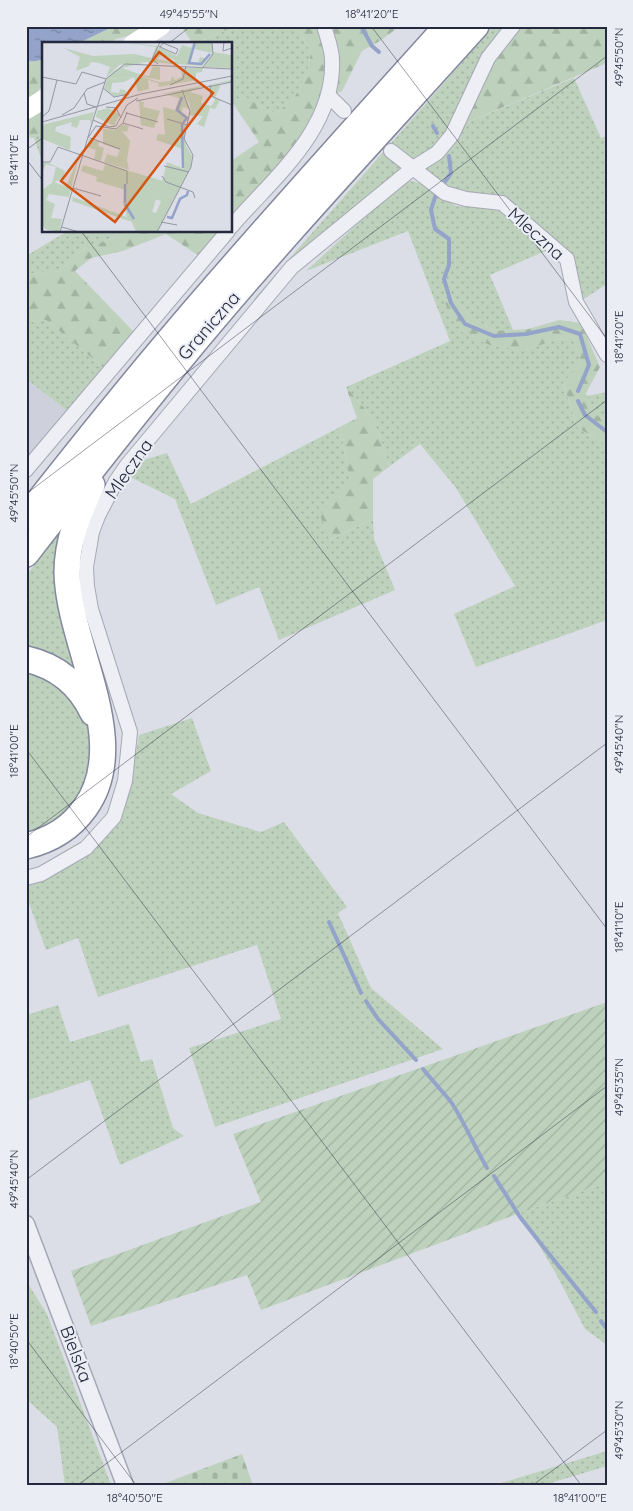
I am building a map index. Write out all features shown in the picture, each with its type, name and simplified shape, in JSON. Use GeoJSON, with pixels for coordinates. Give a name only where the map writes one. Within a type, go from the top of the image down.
{"type":"FeatureCollection","features":[{"type":"Feature","properties":{"kind":"highway","name":"Graniczna"},"geometry":{"type":"LineString","coordinates":[[26,517],[109,412],[348,121],[447,26]]}},
{"type":"Feature","properties":{"kind":"highway","name":"Graniczna"},"geometry":{"type":"LineString","coordinates":[[26,554],[113,442],[185,354],[250,278],[476,26]]}},
{"type":"Feature","properties":{"kind":"highway"},"geometry":{"type":"LineString","coordinates":[[26,846],[51,838],[73,823],[89,804],[101,773],[104,749],[93,686],[70,606],[67,572],[68,553],[80,510],[113,442]]}},
{"type":"Feature","properties":{"kind":"highway"},"geometry":{"type":"LineString","coordinates":[[26,659],[51,667],[82,693],[98,723],[102,739]]}},
{"type":"Feature","properties":{"kind":"main road"},"geometry":{"type":"LineString","coordinates":[[136,42],[161,26]]}},
{"type":"Feature","properties":{"kind":"main road"},"geometry":{"type":"LineString","coordinates":[[26,110],[42,100]]}},
{"type":"Feature","properties":{"kind":"street"},"geometry":{"type":"LineString","coordinates":[[232,226],[301,150],[315,127],[329,96],[332,59],[324,26]]}},
{"type":"Feature","properties":{"kind":"street"},"geometry":{"type":"LineString","coordinates":[[413,168],[436,153],[452,135],[488,58],[513,26]]}},
{"type":"Feature","properties":{"kind":"street"},"geometry":{"type":"LineString","coordinates":[[329,96],[348,121]]}},
{"type":"Feature","properties":{"kind":"street","name":"Mleczna"},"geometry":{"type":"LineString","coordinates":[[392,151],[431,184],[445,193],[466,199],[502,203],[567,259],[576,302],[607,355]]}},
{"type":"Feature","properties":{"kind":"street","name":"Mleczna"},"geometry":{"type":"LineString","coordinates":[[26,878],[41,874],[86,848],[114,817],[125,781],[130,732],[91,609],[87,586],[86,567],[92,532],[107,497],[128,465],[292,267],[413,168]]}},
{"type":"Feature","properties":{"kind":"street"},"geometry":{"type":"LineString","coordinates":[[26,470],[227,232]]}},
{"type":"Feature","properties":{"kind":"street","name":"Bielska"},"geometry":{"type":"LineString","coordinates":[[26,1224],[125,1485]]}},
{"type":"Feature","properties":{"kind":"shaded area"},"geometry":{"type":"Polygon","coordinates":[[[26,379],[70,413],[26,466],[26,379]]]}},
{"type":"Feature","properties":{"kind":"green space"},"geometry":{"type":"Polygon","coordinates":[[[114,26],[145,26],[133,35],[111,42],[81,42],[114,26]]]}},
{"type":"Feature","properties":{"kind":"green space"},"geometry":{"type":"Polygon","coordinates":[[[181,26],[236,26],[198,42],[192,42],[181,26]]]}},
{"type":"Feature","properties":{"kind":"green space"},"geometry":{"type":"Polygon","coordinates":[[[236,26],[297,26],[311,52],[307,74],[294,98],[276,114],[245,97],[232,102],[232,42],[199,42],[236,26]]]}},
{"type":"Feature","properties":{"kind":"green space"},"geometry":{"type":"Polygon","coordinates":[[[297,26],[400,26],[380,41],[362,51],[342,91],[325,98],[304,135],[232,218],[232,160],[259,142],[232,102],[245,97],[276,114],[294,98],[307,74],[311,52],[297,26]]]}},
{"type":"Feature","properties":{"kind":"green space"},"geometry":{"type":"Polygon","coordinates":[[[494,26],[507,26],[450,133],[259,303],[254,299],[494,26]]]}},
{"type":"Feature","properties":{"kind":"green space"},"geometry":{"type":"Polygon","coordinates":[[[513,26],[607,26],[607,63],[459,126],[490,59],[513,26]]]}},
{"type":"Feature","properties":{"kind":"green space"},"geometry":{"type":"Polygon","coordinates":[[[26,59],[32,61],[42,60],[42,85],[38,91],[26,100],[26,59]]]}},
{"type":"Feature","properties":{"kind":"green space"},"geometry":{"type":"Polygon","coordinates":[[[574,78],[601,138],[607,136],[607,284],[579,302],[569,257],[504,201],[447,191],[417,168],[459,126],[574,78]]]}},
{"type":"Feature","properties":{"kind":"green space"},"geometry":{"type":"Polygon","coordinates":[[[42,108],[42,133],[34,138],[26,137],[26,118],[42,108]]]}},
{"type":"Feature","properties":{"kind":"green space"},"geometry":{"type":"Polygon","coordinates":[[[42,133],[42,161],[34,138],[42,133]]]}},
{"type":"Feature","properties":{"kind":"green space"},"geometry":{"type":"Polygon","coordinates":[[[408,180],[423,184],[456,206],[502,209],[550,249],[490,275],[513,330],[495,331],[472,318],[453,297],[445,303],[526,350],[558,339],[573,340],[581,362],[563,384],[578,428],[607,445],[607,620],[476,667],[454,614],[515,586],[456,488],[420,444],[390,466],[372,417],[346,387],[450,341],[408,231],[306,271],[408,180]]]}},
{"type":"Feature","properties":{"kind":"green space"},"geometry":{"type":"Polygon","coordinates":[[[66,232],[131,232],[85,248],[59,271],[26,274],[26,256],[66,232]]]}},
{"type":"Feature","properties":{"kind":"green space"},"geometry":{"type":"Polygon","coordinates":[[[131,232],[220,232],[199,256],[166,234],[123,251],[91,258],[75,271],[134,332],[104,368],[46,320],[31,322],[26,318],[26,274],[59,271],[85,248],[131,232]]]}},
{"type":"Feature","properties":{"kind":"green space"},"geometry":{"type":"Polygon","coordinates":[[[453,297],[472,318],[495,331],[528,329],[559,320],[581,323],[600,367],[586,393],[593,413],[607,421],[607,445],[578,428],[563,383],[581,362],[573,340],[558,339],[526,350],[492,346],[463,333],[445,303],[453,297]]]}},
{"type":"Feature","properties":{"kind":"green space"},"geometry":{"type":"Polygon","coordinates":[[[26,318],[31,322],[46,320],[104,368],[70,413],[26,379],[26,318]]]}},
{"type":"Feature","properties":{"kind":"green space"},"geometry":{"type":"Polygon","coordinates":[[[346,387],[372,417],[390,466],[373,479],[373,519],[329,540],[320,515],[350,480],[340,427],[357,418],[346,387]]]}},
{"type":"Feature","properties":{"kind":"green space"},"geometry":{"type":"Polygon","coordinates":[[[607,392],[607,421],[593,413],[587,396],[607,392]]]}},
{"type":"Feature","properties":{"kind":"green space"},"geometry":{"type":"Polygon","coordinates":[[[340,427],[350,480],[330,540],[373,519],[374,539],[395,590],[279,640],[259,587],[216,605],[175,499],[128,476],[140,461],[167,453],[191,504],[340,427]]]}},
{"type":"Feature","properties":{"kind":"green space"},"geometry":{"type":"Polygon","coordinates":[[[66,523],[87,688],[26,652],[26,576],[66,523]]]}},
{"type":"Feature","properties":{"kind":"green space"},"geometry":{"type":"Polygon","coordinates":[[[26,667],[57,680],[87,717],[94,744],[81,798],[59,822],[26,835],[26,667]]]}},
{"type":"Feature","properties":{"kind":"green space"},"geometry":{"type":"Polygon","coordinates":[[[192,718],[211,771],[171,794],[198,813],[261,832],[284,822],[347,907],[338,913],[371,988],[443,1049],[215,1127],[189,1048],[281,1019],[257,945],[98,997],[78,938],[46,950],[26,895],[26,886],[82,860],[119,821],[132,775],[139,735],[192,718]]]}},
{"type":"Feature","properties":{"kind":"green space"},"geometry":{"type":"Polygon","coordinates":[[[607,1002],[607,1182],[261,1310],[247,1275],[91,1326],[71,1271],[261,1202],[233,1134],[607,1002]]]}},
{"type":"Feature","properties":{"kind":"green space"},"geometry":{"type":"Polygon","coordinates":[[[58,1005],[70,1042],[129,1024],[141,1062],[152,1059],[173,1128],[184,1136],[120,1165],[90,1080],[26,1101],[26,1015],[58,1005]]]}},
{"type":"Feature","properties":{"kind":"green space"},"geometry":{"type":"Polygon","coordinates":[[[607,1182],[607,1345],[585,1329],[555,1272],[520,1213],[607,1182]]]}},
{"type":"Feature","properties":{"kind":"green space"},"geometry":{"type":"Polygon","coordinates":[[[26,1278],[47,1314],[111,1485],[65,1485],[57,1427],[26,1399],[26,1278]]]}},
{"type":"Feature","properties":{"kind":"green space"},"geometry":{"type":"Polygon","coordinates":[[[607,1451],[607,1466],[544,1485],[495,1485],[607,1451]]]}},
{"type":"Feature","properties":{"kind":"green space"},"geometry":{"type":"Polygon","coordinates":[[[242,1454],[253,1485],[160,1485],[242,1454]]]}},
{"type":"Feature","properties":{"kind":"water"},"geometry":{"type":"Polygon","coordinates":[[[26,26],[114,26],[81,42],[42,42],[42,60],[32,61],[26,59],[26,26]]]}},
{"type":"Feature","properties":{"kind":"waterway"},"geometry":{"type":"LineString","coordinates":[[361,26],[372,46],[379,52]]}},
{"type":"Feature","properties":{"kind":"waterway"},"geometry":{"type":"LineString","coordinates":[[433,126],[437,133]]}},
{"type":"Feature","properties":{"kind":"waterway"},"geometry":{"type":"LineString","coordinates":[[442,186],[451,173],[449,156]]}},
{"type":"Feature","properties":{"kind":"waterway"},"geometry":{"type":"LineString","coordinates":[[437,191],[431,210],[435,229],[449,239],[449,265],[444,279],[451,303],[465,324],[494,336],[526,334],[559,327],[580,334],[589,365],[578,391]]}},
{"type":"Feature","properties":{"kind":"waterway"},"geometry":{"type":"LineString","coordinates":[[578,401],[585,415],[607,432]]}},
{"type":"Feature","properties":{"kind":"waterway"},"geometry":{"type":"LineString","coordinates":[[329,922],[361,993]]}},
{"type":"Feature","properties":{"kind":"waterway"},"geometry":{"type":"LineString","coordinates":[[366,1001],[378,1019],[416,1060]]}},
{"type":"Feature","properties":{"kind":"waterway"},"geometry":{"type":"LineString","coordinates":[[423,1069],[451,1102],[487,1168]]}},
{"type":"Feature","properties":{"kind":"waterway"},"geometry":{"type":"LineString","coordinates":[[494,1176],[520,1217],[596,1312]]}},
{"type":"Feature","properties":{"kind":"waterway"},"geometry":{"type":"LineString","coordinates":[[601,1321],[607,1329]]}}]}
